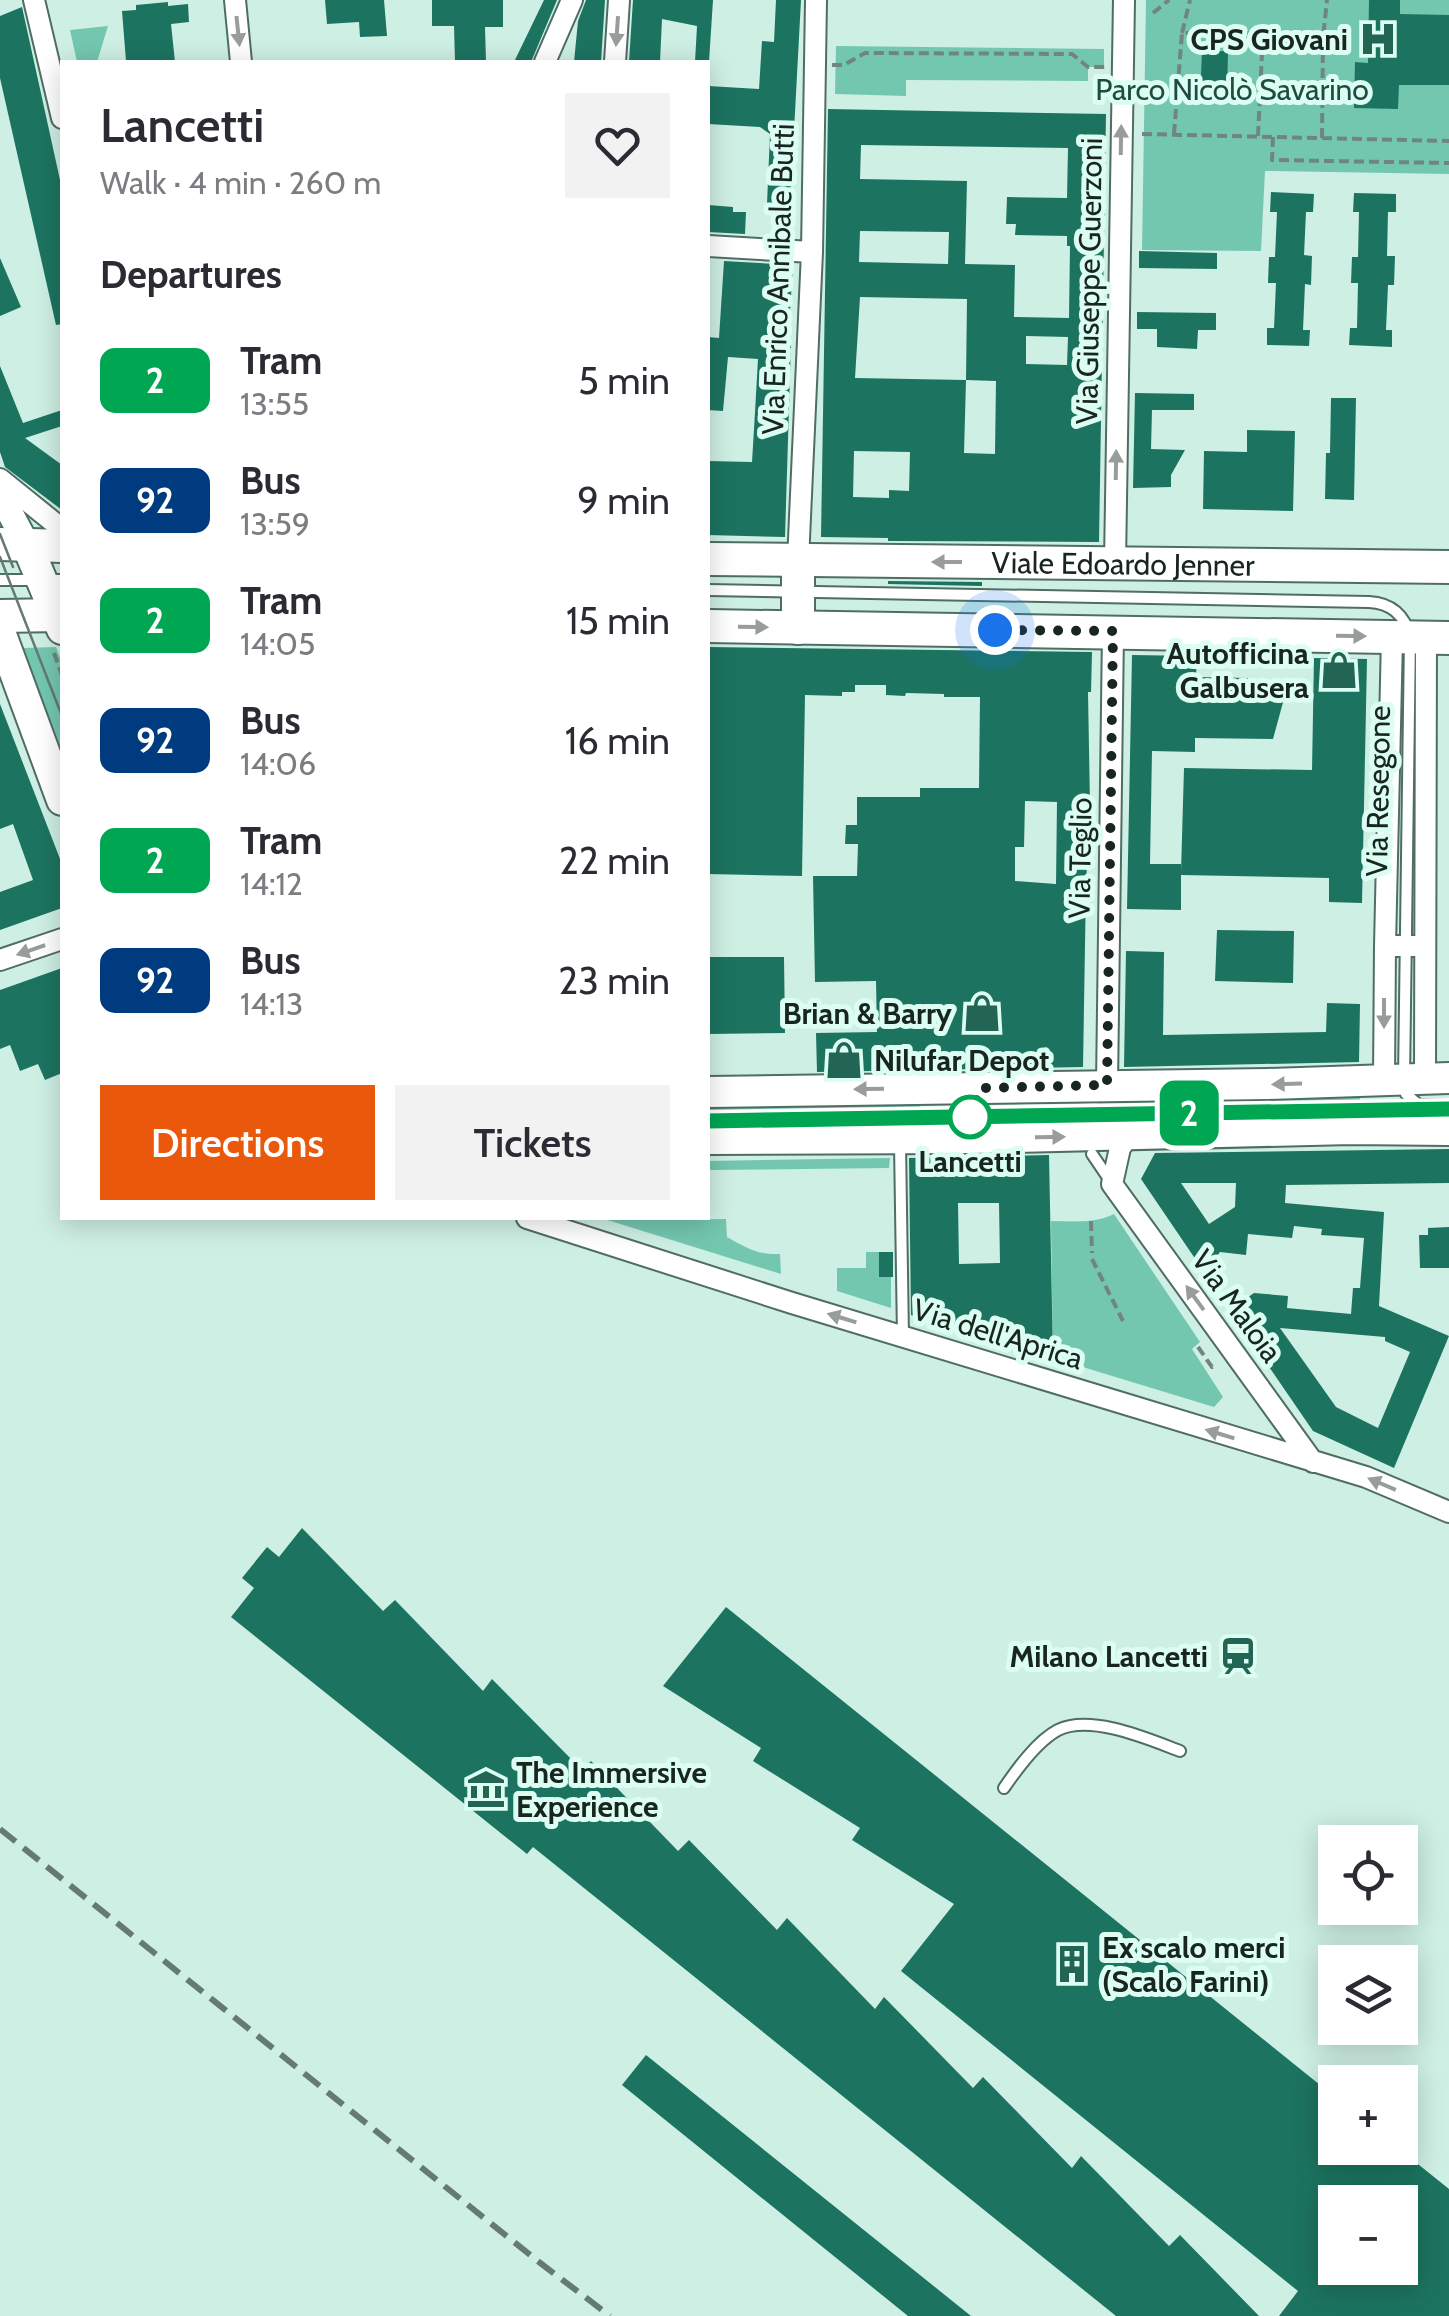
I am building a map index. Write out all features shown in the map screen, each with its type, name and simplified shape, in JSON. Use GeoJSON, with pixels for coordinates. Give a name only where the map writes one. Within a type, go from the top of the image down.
{"type":"FeatureCollection","features":[{"type":"Feature","properties":{"kind":"main road"},"geometry":{"type":"LineString","coordinates":[[14,545],[60,546]]}},
{"type":"Feature","properties":{"kind":"main road"},"geometry":{"type":"LineString","coordinates":[[0,616],[58,626],[52,580],[14,545]]}},
{"type":"Feature","properties":{"kind":"main road","name":"Viale Edoardo Jenner"},"geometry":{"type":"LineString","coordinates":[[710,559],[798,576],[1114,562],[1449,567]]}},
{"type":"Feature","properties":{"kind":"main road"},"geometry":{"type":"LineString","coordinates":[[798,576],[798,628]]}},
{"type":"Feature","properties":{"kind":"main road"},"geometry":{"type":"LineString","coordinates":[[710,626],[1419,637]]}},
{"type":"Feature","properties":{"kind":"main road"},"geometry":{"type":"LineString","coordinates":[[0,632],[60,795]]}},
{"type":"Feature","properties":{"kind":"main road"},"geometry":{"type":"LineString","coordinates":[[0,698],[32,720]]}},
{"type":"Feature","properties":{"kind":"main road"},"geometry":{"type":"LineString","coordinates":[[710,1092],[1268,1084],[1425,1092]]}},
{"type":"Feature","properties":{"kind":"main road"},"geometry":{"type":"LineString","coordinates":[[710,1138],[1129,1136],[1380,1130],[1425,1092]]}},
{"type":"Feature","properties":{"kind":"street"},"geometry":{"type":"LineString","coordinates":[[34,0],[60,110]]}},
{"type":"Feature","properties":{"kind":"street"},"geometry":{"type":"LineString","coordinates":[[235,0],[242,60]]}},
{"type":"Feature","properties":{"kind":"street"},"geometry":{"type":"LineString","coordinates":[[546,60],[572,0]]}},
{"type":"Feature","properties":{"kind":"street"},"geometry":{"type":"LineString","coordinates":[[615,60],[619,0]]}},
{"type":"Feature","properties":{"kind":"street","name":"Via Enrico Annibale Butti"},"geometry":{"type":"LineString","coordinates":[[798,576],[812,252],[816,0]]}},
{"type":"Feature","properties":{"kind":"street","name":"Via Giuseppe Guerzoni"},"geometry":{"type":"LineString","coordinates":[[1114,562],[1124,0]]}},
{"type":"Feature","properties":{"kind":"street"},"geometry":{"type":"LineString","coordinates":[[710,246],[812,252]]}},
{"type":"Feature","properties":{"kind":"street"},"geometry":{"type":"LineString","coordinates":[[0,480],[60,527]]}},
{"type":"Feature","properties":{"kind":"street"},"geometry":{"type":"LineString","coordinates":[[0,494],[14,545]]}},
{"type":"Feature","properties":{"kind":"street","name":"Via Teglio"},"geometry":{"type":"LineString","coordinates":[[1107,1085],[1113,631]]}},
{"type":"Feature","properties":{"kind":"street","name":"Via Resegone"},"geometry":{"type":"LineString","coordinates":[[1419,637],[1404,946],[1425,1092]]}},
{"type":"Feature","properties":{"kind":"street","name":"Via Resegone"},"geometry":{"type":"LineString","coordinates":[[1419,637],[1404,946],[1425,1092]]}},
{"type":"Feature","properties":{"kind":"street"},"geometry":{"type":"LineString","coordinates":[[0,960],[60,940]]}},
{"type":"Feature","properties":{"kind":"street"},"geometry":{"type":"LineString","coordinates":[[1112,1184],[1120,1148],[1129,1136]]}},
{"type":"Feature","properties":{"kind":"street","name":"Via Maloia"},"geometry":{"type":"LineString","coordinates":[[1112,1184],[1313,1462]]}},
{"type":"Feature","properties":{"kind":"street","name":"Via dell'Aprica"},"geometry":{"type":"LineString","coordinates":[[533,1220],[1366,1477],[1449,1512]]}},
{"type":"Feature","properties":{"kind":"lane","name":"Viale Edoardo Jenner"},"geometry":{"type":"LineString","coordinates":[[710,590],[798,576],[1378,602],[1397,612],[1419,637]]}},
{"type":"Feature","properties":{"kind":"lane"},"geometry":{"type":"LineString","coordinates":[[0,580],[52,580]]}},
{"type":"Feature","properties":{"kind":"lane"},"geometry":{"type":"LineString","coordinates":[[1425,1092],[1449,1106]]}},
{"type":"Feature","properties":{"kind":"lane"},"geometry":{"type":"LineString","coordinates":[[900,1138],[902,1336]]}},
{"type":"Feature","properties":{"kind":"lane","name":"Via Maloia"},"geometry":{"type":"LineString","coordinates":[[1092,1154],[1112,1184]]}},
{"type":"Feature","properties":{"kind":"lane"},"geometry":{"type":"LineString","coordinates":[[1004,1788],[1027,1756],[1058,1730],[1082,1726],[1122,1729],[1180,1751]]}},
{"type":"Feature","properties":{"kind":"path"},"geometry":{"type":"LineString","coordinates":[[1154,13],[1169,0]]}},
{"type":"Feature","properties":{"kind":"path"},"geometry":{"type":"LineString","coordinates":[[1174,134],[1182,33],[1190,0]]}},
{"type":"Feature","properties":{"kind":"path"},"geometry":{"type":"LineString","coordinates":[[1322,138],[1327,0]]}},
{"type":"Feature","properties":{"kind":"path"},"geometry":{"type":"LineString","coordinates":[[1182,33],[1346,38]]}},
{"type":"Feature","properties":{"kind":"path"},"geometry":{"type":"LineString","coordinates":[[1258,136],[1263,33]]}},
{"type":"Feature","properties":{"kind":"path"},"geometry":{"type":"LineString","coordinates":[[828,65],[844,66],[864,52],[1072,54],[1088,67],[1110,67]]}},
{"type":"Feature","properties":{"kind":"path"},"geometry":{"type":"LineString","coordinates":[[1137,133],[1449,141]]}},
{"type":"Feature","properties":{"kind":"path"},"geometry":{"type":"LineString","coordinates":[[1272,137],[1272,160],[1449,163]]}},
{"type":"Feature","properties":{"kind":"path"},"geometry":{"type":"LineString","coordinates":[[1091,1221],[1092,1256],[1123,1322]]}},
{"type":"Feature","properties":{"kind":"path"},"geometry":{"type":"LineString","coordinates":[[1198,1348],[1212,1367],[1220,1362]]}},
{"type":"Feature","properties":{"kind":"green space","name":"Parco Nicolò Savarino"},"geometry":{"type":"Polygon","coordinates":[[[1146,0],[1449,0],[1449,174],[1265,171],[1261,251],[1142,250],[1146,0]]]}},
{"type":"Feature","properties":{"kind":"green space"},"geometry":{"type":"Polygon","coordinates":[[[108,26],[98,60],[77,60],[70,30],[108,26]]]}},
{"type":"Feature","properties":{"kind":"green space"},"geometry":{"type":"Polygon","coordinates":[[[836,46],[1104,49],[1104,67],[1088,67],[1088,81],[906,80],[906,96],[835,94],[836,46]]]}},
{"type":"Feature","properties":{"kind":"green space"},"geometry":{"type":"Polygon","coordinates":[[[56,647],[60,658],[60,746],[23,648],[56,647]]]}},
{"type":"Feature","properties":{"kind":"green space"},"geometry":{"type":"Polygon","coordinates":[[[1097,1093],[1360,1094],[1360,1122],[1098,1128],[1097,1093]]]}},
{"type":"Feature","properties":{"kind":"green space"},"geometry":{"type":"Polygon","coordinates":[[[920,1097],[921,1131],[710,1130],[710,1104],[920,1097]]]}},
{"type":"Feature","properties":{"kind":"green space"},"geometry":{"type":"Polygon","coordinates":[[[890,1158],[889,1168],[710,1170],[710,1161],[890,1158]]]}},
{"type":"Feature","properties":{"kind":"green space"},"geometry":{"type":"Polygon","coordinates":[[[1114,1214],[1200,1342],[1192,1349],[1223,1397],[1214,1407],[1053,1358],[1051,1221],[1091,1221],[1114,1214]]]}},
{"type":"Feature","properties":{"kind":"green space"},"geometry":{"type":"Polygon","coordinates":[[[726,1219],[727,1237],[758,1252],[780,1254],[781,1274],[607,1220],[726,1219]]]}},
{"type":"Feature","properties":{"kind":"green space"},"geometry":{"type":"Polygon","coordinates":[[[866,1252],[879,1252],[879,1277],[891,1277],[891,1308],[837,1291],[837,1268],[866,1268],[866,1252]]]}},
{"type":"Feature","properties":{"kind":"building"},"geometry":{"type":"Polygon","coordinates":[[[325,0],[384,0],[387,36],[360,37],[359,22],[327,24],[325,0]]]}},
{"type":"Feature","properties":{"kind":"building"},"geometry":{"type":"Polygon","coordinates":[[[432,0],[503,0],[503,27],[485,27],[486,60],[455,60],[454,26],[432,26],[432,0]]]}},
{"type":"Feature","properties":{"kind":"building"},"geometry":{"type":"Polygon","coordinates":[[[544,0],[557,0],[532,60],[515,60],[544,0]]]}},
{"type":"Feature","properties":{"kind":"building"},"geometry":{"type":"Polygon","coordinates":[[[586,0],[605,0],[601,60],[574,60],[578,21],[586,0]]]}},
{"type":"Feature","properties":{"kind":"building"},"geometry":{"type":"Polygon","coordinates":[[[633,0],[713,0],[709,60],[695,60],[697,26],[662,19],[660,60],[629,60],[633,0]]]}},
{"type":"Feature","properties":{"kind":"building"},"geometry":{"type":"Polygon","coordinates":[[[776,0],[801,0],[790,206],[767,204],[770,134],[760,127],[710,124],[710,86],[759,89],[762,41],[774,42],[776,0]]]}},
{"type":"Feature","properties":{"kind":"building"},"geometry":{"type":"Polygon","coordinates":[[[1369,0],[1400,0],[1400,14],[1449,15],[1449,85],[1399,85],[1398,109],[1354,108],[1355,62],[1368,63],[1369,0]]]}},
{"type":"Feature","properties":{"kind":"building"},"geometry":{"type":"Polygon","coordinates":[[[188,4],[189,22],[171,24],[175,60],[126,60],[122,11],[136,10],[136,5],[188,4]]]}},
{"type":"Feature","properties":{"kind":"building"},"geometry":{"type":"Polygon","coordinates":[[[22,7],[60,180],[60,324],[56,325],[0,78],[0,16],[22,7]]]}},
{"type":"Feature","properties":{"kind":"building"},"geometry":{"type":"Polygon","coordinates":[[[1202,51],[1228,51],[1227,99],[1200,98],[1202,51]]]}},
{"type":"Feature","properties":{"kind":"building"},"geometry":{"type":"Polygon","coordinates":[[[828,109],[1106,114],[1099,542],[821,537],[828,109]],[[861,145],[860,179],[967,181],[965,264],[1015,265],[1014,317],[1069,318],[1067,236],[1015,235],[1016,224],[1006,224],[1007,197],[1067,198],[1068,148],[861,145]],[[860,231],[859,262],[948,264],[949,232],[860,231]],[[860,297],[855,378],[966,380],[967,299],[860,297]],[[1026,336],[1026,364],[1067,365],[1068,337],[1026,336]],[[966,380],[964,453],[995,454],[996,381],[966,380]],[[854,451],[853,497],[889,498],[889,490],[909,491],[910,452],[854,451]]]}},
{"type":"Feature","properties":{"kind":"building"},"geometry":{"type":"Polygon","coordinates":[[[1271,192],[1314,194],[1313,212],[1306,212],[1304,255],[1312,256],[1311,285],[1305,284],[1303,330],[1310,330],[1309,346],[1267,345],[1267,328],[1274,328],[1276,283],[1268,283],[1269,257],[1275,257],[1277,212],[1270,212],[1271,192]]]}},
{"type":"Feature","properties":{"kind":"building"},"geometry":{"type":"Polygon","coordinates":[[[1354,193],[1396,194],[1396,212],[1388,212],[1387,256],[1395,256],[1394,285],[1388,285],[1386,330],[1392,330],[1392,347],[1349,345],[1350,328],[1357,328],[1358,283],[1351,283],[1352,257],[1358,257],[1359,212],[1353,212],[1354,193]]]}},
{"type":"Feature","properties":{"kind":"building"},"geometry":{"type":"Polygon","coordinates":[[[710,205],[746,212],[745,234],[710,232],[710,205]]]}},
{"type":"Feature","properties":{"kind":"building"},"geometry":{"type":"Polygon","coordinates":[[[1139,251],[1217,253],[1217,269],[1139,268],[1139,251]]]}},
{"type":"Feature","properties":{"kind":"building"},"geometry":{"type":"Polygon","coordinates":[[[0,258],[21,307],[0,316],[0,258]]]}},
{"type":"Feature","properties":{"kind":"building"},"geometry":{"type":"Polygon","coordinates":[[[724,261],[793,265],[785,537],[710,535],[710,461],[752,462],[758,359],[728,357],[723,411],[710,410],[710,337],[719,338],[724,261]]]}},
{"type":"Feature","properties":{"kind":"building"},"geometry":{"type":"Polygon","coordinates":[[[1137,312],[1216,313],[1216,330],[1198,330],[1197,349],[1157,347],[1157,329],[1137,329],[1137,312]]]}},
{"type":"Feature","properties":{"kind":"building"},"geometry":{"type":"Polygon","coordinates":[[[0,366],[23,423],[60,411],[60,427],[25,438],[60,464],[60,508],[5,467],[0,452],[0,366]]]}},
{"type":"Feature","properties":{"kind":"building"},"geometry":{"type":"Polygon","coordinates":[[[1135,393],[1194,394],[1194,410],[1152,410],[1151,449],[1185,450],[1171,475],[1171,487],[1133,488],[1135,393]]]}},
{"type":"Feature","properties":{"kind":"building"},"geometry":{"type":"Polygon","coordinates":[[[1331,398],[1356,398],[1354,500],[1325,499],[1331,398]]]}},
{"type":"Feature","properties":{"kind":"building"},"geometry":{"type":"Polygon","coordinates":[[[1247,430],[1295,431],[1293,511],[1203,509],[1204,451],[1247,452],[1247,430]]]}},
{"type":"Feature","properties":{"kind":"building"},"geometry":{"type":"Polygon","coordinates":[[[982,582],[982,586],[888,584],[982,582]]]}},
{"type":"Feature","properties":{"kind":"building"},"geometry":{"type":"Polygon","coordinates":[[[710,647],[1092,652],[1088,692],[1090,805],[1083,1067],[817,1072],[816,1033],[877,1032],[876,981],[815,982],[813,876],[857,876],[858,844],[845,844],[846,825],[857,825],[857,797],[920,797],[920,788],[979,788],[980,697],[886,695],[886,685],[855,685],[855,692],[842,692],[842,696],[805,695],[802,876],[710,874],[710,647]],[[1025,801],[1024,847],[1015,847],[1015,881],[1056,884],[1057,802],[1025,801]]]}},
{"type":"Feature","properties":{"kind":"building"},"geometry":{"type":"Polygon","coordinates":[[[1132,655],[1197,656],[1196,677],[1248,678],[1248,685],[1285,695],[1273,739],[1195,738],[1195,752],[1152,751],[1150,864],[1181,864],[1181,872],[1184,768],[1312,770],[1314,658],[1367,659],[1362,903],[1329,902],[1329,878],[1181,875],[1181,910],[1127,909],[1132,655]]]}},
{"type":"Feature","properties":{"kind":"building"},"geometry":{"type":"Polygon","coordinates":[[[0,704],[60,859],[60,909],[0,930],[0,892],[33,880],[13,824],[0,829],[0,704]]]}},
{"type":"Feature","properties":{"kind":"building"},"geometry":{"type":"Polygon","coordinates":[[[1217,930],[1294,931],[1293,983],[1215,981],[1217,930]]]}},
{"type":"Feature","properties":{"kind":"building"},"geometry":{"type":"Polygon","coordinates":[[[1126,951],[1164,952],[1163,1035],[1326,1032],[1327,1003],[1360,1004],[1359,1062],[1124,1067],[1126,951]]]}},
{"type":"Feature","properties":{"kind":"building"},"geometry":{"type":"Polygon","coordinates":[[[710,957],[784,957],[785,1033],[710,1034],[710,957]]]}},
{"type":"Feature","properties":{"kind":"building"},"geometry":{"type":"Polygon","coordinates":[[[60,969],[60,1074],[45,1080],[38,1064],[20,1071],[10,1045],[0,1049],[0,990],[60,969]]]}},
{"type":"Feature","properties":{"kind":"building"},"geometry":{"type":"Polygon","coordinates":[[[1449,1149],[1449,1183],[1286,1185],[1285,1203],[1384,1212],[1379,1306],[1449,1336],[1394,1468],[1313,1431],[1230,1310],[1254,1293],[1288,1296],[1287,1308],[1351,1314],[1353,1288],[1360,1288],[1364,1238],[1321,1235],[1322,1229],[1294,1226],[1292,1238],[1248,1234],[1246,1255],[1220,1252],[1213,1261],[1196,1260],[1141,1179],[1155,1153],[1449,1149]],[[1181,1183],[1209,1224],[1235,1207],[1236,1183],[1181,1183]],[[1280,1328],[1336,1407],[1378,1428],[1410,1352],[1385,1341],[1385,1337],[1280,1328]]]}},
{"type":"Feature","properties":{"kind":"building"},"geometry":{"type":"Polygon","coordinates":[[[1049,1155],[1053,1358],[911,1315],[909,1158],[1049,1155]],[[958,1203],[959,1264],[1000,1263],[999,1203],[958,1203]]]}},
{"type":"Feature","properties":{"kind":"building"},"geometry":{"type":"Polygon","coordinates":[[[1449,1227],[1449,1268],[1420,1268],[1419,1235],[1428,1235],[1428,1228],[1449,1227]]]}},
{"type":"Feature","properties":{"kind":"building"},"geometry":{"type":"Polygon","coordinates":[[[879,1252],[893,1252],[893,1277],[879,1277],[879,1252]]]}},
{"type":"Feature","properties":{"kind":"building"},"geometry":{"type":"Polygon","coordinates":[[[302,1528],[383,1611],[395,1600],[483,1691],[492,1679],[582,1770],[591,1761],[678,1851],[689,1840],[777,1930],[787,1918],[875,2009],[884,1997],[973,2088],[983,2077],[1072,2168],[1081,2156],[1169,2246],[1180,2235],[1259,2316],[1116,2316],[533,1847],[527,1854],[231,1617],[254,1588],[242,1578],[267,1547],[279,1557],[302,1528]]]}},
{"type":"Feature","properties":{"kind":"building","name":"Ex scalo merci (Scalo Farini)"},"geometry":{"type":"Polygon","coordinates":[[[726,1607],[1318,2083],[1318,2165],[1418,2164],[1449,2189],[1449,2316],[1279,2316],[1298,2291],[901,1971],[954,1904],[852,1840],[860,1828],[753,1761],[761,1748],[663,1686],[726,1607]]]}},
{"type":"Feature","properties":{"kind":"building"},"geometry":{"type":"Polygon","coordinates":[[[646,2055],[971,2316],[908,2316],[622,2085],[646,2055]]]}},
{"type":"Feature","properties":{"kind":"tram line"},"geometry":{"type":"LineString","coordinates":[[0,534],[13,567]]}},
{"type":"Feature","properties":{"kind":"tram line"},"geometry":{"type":"LineString","coordinates":[[0,557],[60,711]]}},
{"type":"Feature","properties":{"kind":"tram line"},"geometry":{"type":"LineString","coordinates":[[710,1112],[1449,1100]]}},
{"type":"Feature","properties":{"kind":"tram line","name":"2"},"geometry":{"type":"LineString","coordinates":[[710,1121],[1449,1109]]}},
{"type":"Feature","properties":{"kind":"railway"},"geometry":{"type":"LineString","coordinates":[[0,1829],[610,2316]]}},
{"type":"Feature","properties":{"kind":"place","name":"CPS Giovani"},"geometry":{"type":"Point","coordinates":[1378,39]}},
{"type":"Feature","properties":{"kind":"place","name":"Autofficina Galbusera"},"geometry":{"type":"Point","coordinates":[1339,670]}},
{"type":"Feature","properties":{"kind":"place","name":"Brian & Barry"},"geometry":{"type":"Point","coordinates":[982,1013]}},
{"type":"Feature","properties":{"kind":"place","name":"Nilufar Depot"},"geometry":{"type":"Point","coordinates":[844,1060]}},
{"type":"Feature","properties":{"kind":"place","name":"Lancetti"},"geometry":{"type":"Point","coordinates":[970,1117]}},
{"type":"Feature","properties":{"kind":"place","name":"Milano Lancetti"},"geometry":{"type":"Point","coordinates":[1238,1656]}},
{"type":"Feature","properties":{"kind":"place","name":"The Immersive Experience"},"geometry":{"type":"Point","coordinates":[486,1789]}},
{"type":"Feature","properties":{"kind":"place","name":"Ex scalo merci (Scalo Farini)"},"geometry":{"type":"Point","coordinates":[1072,1964]}},
{"type":"Feature","properties":{"kind":"route"},"geometry":{"type":"LineString","coordinates":[[970,1117],[981,1088],[1107,1085],[1113,631],[995,630]]}}]}
